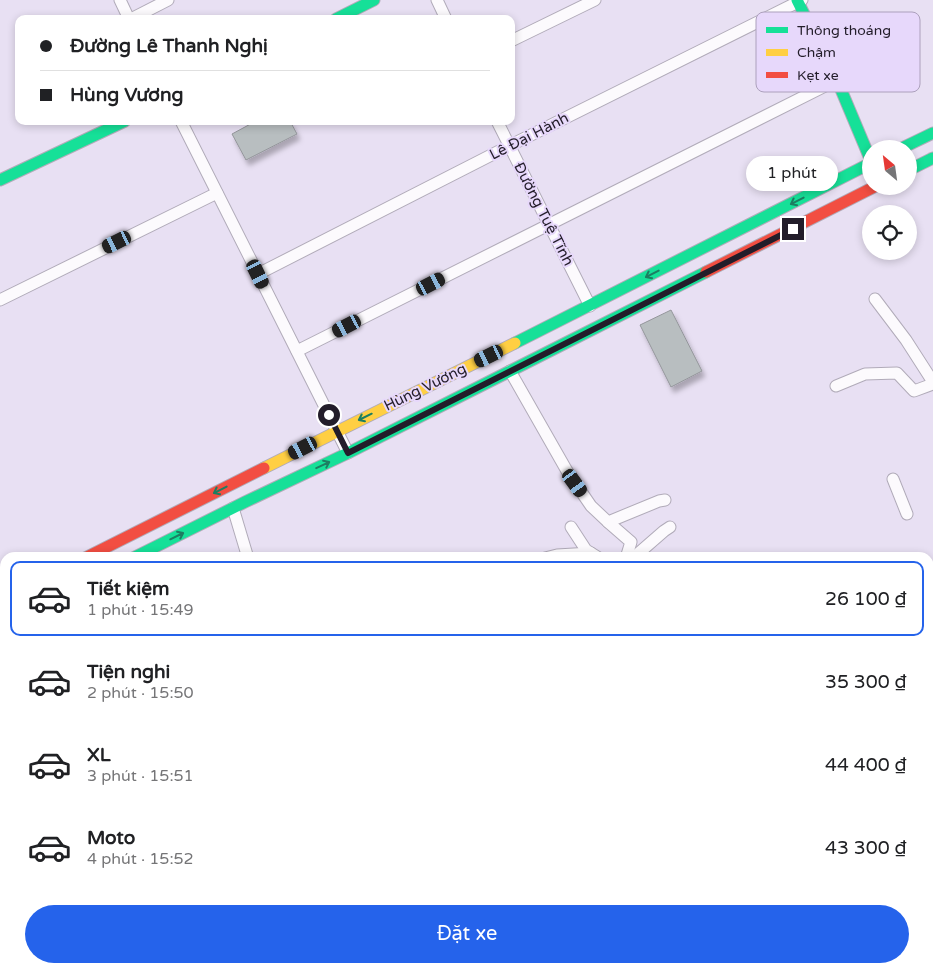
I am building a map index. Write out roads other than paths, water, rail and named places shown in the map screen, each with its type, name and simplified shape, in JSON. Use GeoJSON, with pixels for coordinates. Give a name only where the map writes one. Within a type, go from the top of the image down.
{"type":"FeatureCollection","features":[{"type":"Feature","properties":{"kind":"main road"},"geometry":{"type":"LineString","coordinates":[[344,15],[374,0]]}},
{"type":"Feature","properties":{"kind":"main road"},"geometry":{"type":"LineString","coordinates":[[842,92],[862,140]]}},
{"type":"Feature","properties":{"kind":"main road"},"geometry":{"type":"LineString","coordinates":[[0,180],[117,125]]}},
{"type":"Feature","properties":{"kind":"main road"},"geometry":{"type":"LineString","coordinates":[[918,140],[933,133]]}},
{"type":"Feature","properties":{"kind":"main road"},"geometry":{"type":"LineString","coordinates":[[918,166],[933,158]]}},
{"type":"Feature","properties":{"kind":"main road","name":"Hùng Vương"},"geometry":{"type":"LineString","coordinates":[[97,552],[590,306],[862,167]]}},
{"type":"Feature","properties":{"kind":"main road","name":"Hùng Vương"},"geometry":{"type":"LineString","coordinates":[[145,552],[348,453],[862,193]]}},
{"type":"Feature","properties":{"kind":"street"},"geometry":{"type":"LineString","coordinates":[[120,0],[128,15]]}},
{"type":"Feature","properties":{"kind":"street"},"geometry":{"type":"LineString","coordinates":[[138,15],[168,0]]}},
{"type":"Feature","properties":{"kind":"street"},"geometry":{"type":"LineString","coordinates":[[437,0],[444,15]]}},
{"type":"Feature","properties":{"kind":"street"},"geometry":{"type":"LineString","coordinates":[[515,39],[595,0]]}},
{"type":"Feature","properties":{"kind":"street","name":"Lê Đại Hành"},"geometry":{"type":"LineString","coordinates":[[777,12],[799,1]]}},
{"type":"Feature","properties":{"kind":"street","name":"Lê Đại Hành"},"geometry":{"type":"LineString","coordinates":[[258,274],[756,22]]}},
{"type":"Feature","properties":{"kind":"street"},"geometry":{"type":"LineString","coordinates":[[297,351],[813,92]]}},
{"type":"Feature","properties":{"kind":"street"},"geometry":{"type":"LineString","coordinates":[[183,125],[348,453]]}},
{"type":"Feature","properties":{"kind":"street","name":"Đường Tuệ Tĩnh"},"geometry":{"type":"LineString","coordinates":[[499,125],[590,306]]}},
{"type":"Feature","properties":{"kind":"street"},"geometry":{"type":"LineString","coordinates":[[0,300],[217,193]]}},
{"type":"Feature","properties":{"kind":"street"},"geometry":{"type":"LineString","coordinates":[[836,386],[865,374],[898,373],[914,391],[933,383],[906,340],[875,299]]}},
{"type":"Feature","properties":{"kind":"street"},"geometry":{"type":"LineString","coordinates":[[510,371],[566,471],[591,506],[631,542],[628,552]]}},
{"type":"Feature","properties":{"kind":"street"},"geometry":{"type":"LineString","coordinates":[[893,479],[907,514]]}},
{"type":"Feature","properties":{"kind":"street"},"geometry":{"type":"LineString","coordinates":[[608,522],[665,500]]}},
{"type":"Feature","properties":{"kind":"street"},"geometry":{"type":"LineString","coordinates":[[233,508],[246,552]]}},
{"type":"Feature","properties":{"kind":"street"},"geometry":{"type":"LineString","coordinates":[[571,527],[583,546],[591,552]]}},
{"type":"Feature","properties":{"kind":"street"},"geometry":{"type":"LineString","coordinates":[[640,552],[670,527]]}}]}
